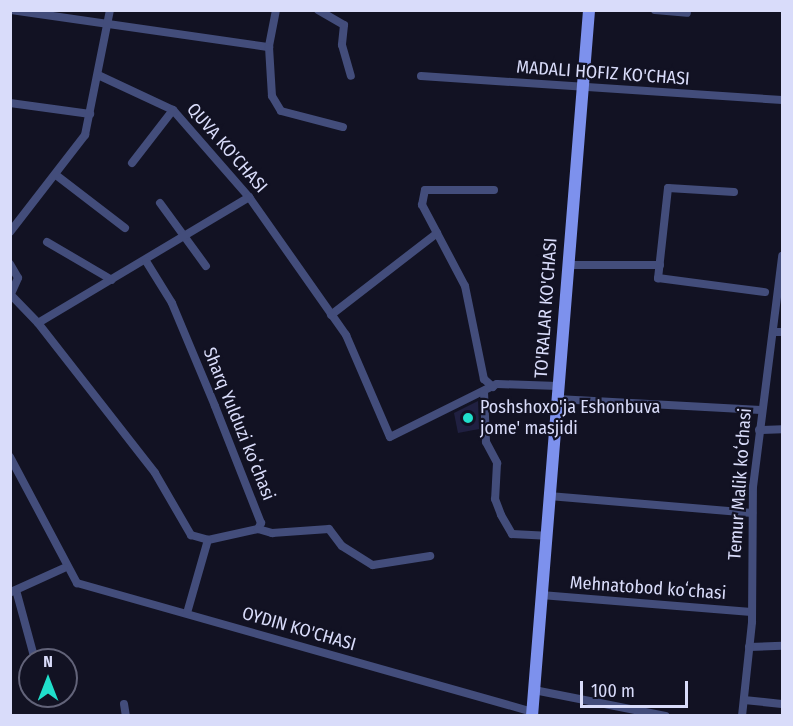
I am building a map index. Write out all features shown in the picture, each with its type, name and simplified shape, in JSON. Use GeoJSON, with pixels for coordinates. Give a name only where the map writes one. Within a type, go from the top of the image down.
{"type":"FeatureCollection","features":[{"type":"Feature","properties":{"kind":"street"},"geometry":{"type":"LineString","coordinates":[[11,10],[107,21],[269,47]]}},
{"type":"Feature","properties":{"kind":"street"},"geometry":{"type":"LineString","coordinates":[[10,232],[80,145],[90,114],[110,10]]}},
{"type":"Feature","properties":{"kind":"street"},"geometry":{"type":"LineString","coordinates":[[276,10],[269,47],[272,96],[281,111],[343,127]]}},
{"type":"Feature","properties":{"kind":"street"},"geometry":{"type":"LineString","coordinates":[[318,10],[344,25],[342,45],[351,76]]}},
{"type":"Feature","properties":{"kind":"street","name":"TO'RALAR KO'CHASI"},"geometry":{"type":"LineString","coordinates":[[532,714],[589,10]]}},
{"type":"Feature","properties":{"kind":"street"},"geometry":{"type":"LineString","coordinates":[[655,10],[687,13]]}},
{"type":"Feature","properties":{"kind":"street","name":"QUVA KO'CHASI"},"geometry":{"type":"LineString","coordinates":[[98,75],[173,110],[249,197],[346,335],[390,437],[484,392]]}},
{"type":"Feature","properties":{"kind":"street","name":"MADALI HOFIZ KO'CHASI"},"geometry":{"type":"LineString","coordinates":[[420,76],[581,89],[783,100]]}},
{"type":"Feature","properties":{"kind":"street"},"geometry":{"type":"LineString","coordinates":[[10,103],[90,114]]}},
{"type":"Feature","properties":{"kind":"street"},"geometry":{"type":"LineString","coordinates":[[132,163],[173,110]]}},
{"type":"Feature","properties":{"kind":"street"},"geometry":{"type":"LineString","coordinates":[[56,175],[125,228]]}},
{"type":"Feature","properties":{"kind":"street"},"geometry":{"type":"LineString","coordinates":[[734,192],[668,188],[658,278],[765,292]]}},
{"type":"Feature","properties":{"kind":"street"},"geometry":{"type":"LineString","coordinates":[[493,387],[484,379],[465,286],[422,205],[424,190],[494,190]]}},
{"type":"Feature","properties":{"kind":"street"},"geometry":{"type":"LineString","coordinates":[[38,323],[188,237],[249,197]]}},
{"type":"Feature","properties":{"kind":"street"},"geometry":{"type":"LineString","coordinates":[[160,203],[188,237],[206,266]]}},
{"type":"Feature","properties":{"kind":"street"},"geometry":{"type":"LineString","coordinates":[[331,315],[437,232]]}},
{"type":"Feature","properties":{"kind":"street"},"geometry":{"type":"LineString","coordinates":[[47,242],[112,280]]}},
{"type":"Feature","properties":{"kind":"street","name":"Temur Malik koʻchasi"},"geometry":{"type":"LineString","coordinates":[[742,716],[749,647],[752,513],[759,430],[761,410],[778,332],[783,256]]}},
{"type":"Feature","properties":{"kind":"street","name":"Sharq Yulduzi koʻchasi"},"geometry":{"type":"LineString","coordinates":[[146,261],[172,303],[261,523],[258,529],[208,540]]}},
{"type":"Feature","properties":{"kind":"street"},"geometry":{"type":"LineString","coordinates":[[10,264],[18,278],[11,296],[38,323],[155,473],[191,534],[208,540],[187,613]]}},
{"type":"Feature","properties":{"kind":"street"},"geometry":{"type":"LineString","coordinates":[[567,265],[660,266]]}},
{"type":"Feature","properties":{"kind":"street"},"geometry":{"type":"LineString","coordinates":[[546,536],[512,534],[501,515],[495,499],[496,463],[486,442],[484,392],[493,387],[761,410]]}},
{"type":"Feature","properties":{"kind":"street"},"geometry":{"type":"LineString","coordinates":[[759,430],[783,429]]}},
{"type":"Feature","properties":{"kind":"street","name":"OYDIN KO'CHASI"},"geometry":{"type":"LineString","coordinates":[[10,457],[64,568],[77,584],[187,613],[532,714]]}},
{"type":"Feature","properties":{"kind":"street"},"geometry":{"type":"LineString","coordinates":[[549,496],[752,513]]}},
{"type":"Feature","properties":{"kind":"street"},"geometry":{"type":"LineString","coordinates":[[258,529],[272,533],[329,529],[342,546],[373,565],[429,556]]}},
{"type":"Feature","properties":{"kind":"street"},"geometry":{"type":"LineString","coordinates":[[31,648],[13,591],[64,568]]}},
{"type":"Feature","properties":{"kind":"street","name":"Mehnatobod koʻchasi"},"geometry":{"type":"LineString","coordinates":[[541,595],[751,612]]}},
{"type":"Feature","properties":{"kind":"street"},"geometry":{"type":"LineString","coordinates":[[749,647],[783,646]]}},
{"type":"Feature","properties":{"kind":"street"},"geometry":{"type":"LineString","coordinates":[[534,690],[665,716]]}},
{"type":"Feature","properties":{"kind":"street"},"geometry":{"type":"LineString","coordinates":[[744,700],[783,704]]}},
{"type":"Feature","properties":{"kind":"street"},"geometry":{"type":"LineString","coordinates":[[124,704],[126,716]]}},
{"type":"Feature","properties":{"kind":"building","name":"Poshshoxo'ja Eshonbuva jome' masjidi"},"geometry":{"type":"Polygon","coordinates":[[[478,401],[479,429],[458,433],[454,413],[478,401]]]}},
{"type":"Feature","properties":{"kind":"place","name":"Poshshoxo'ja Eshonbuva jome' masjidi"},"geometry":{"type":"Point","coordinates":[468,418]}}]}
